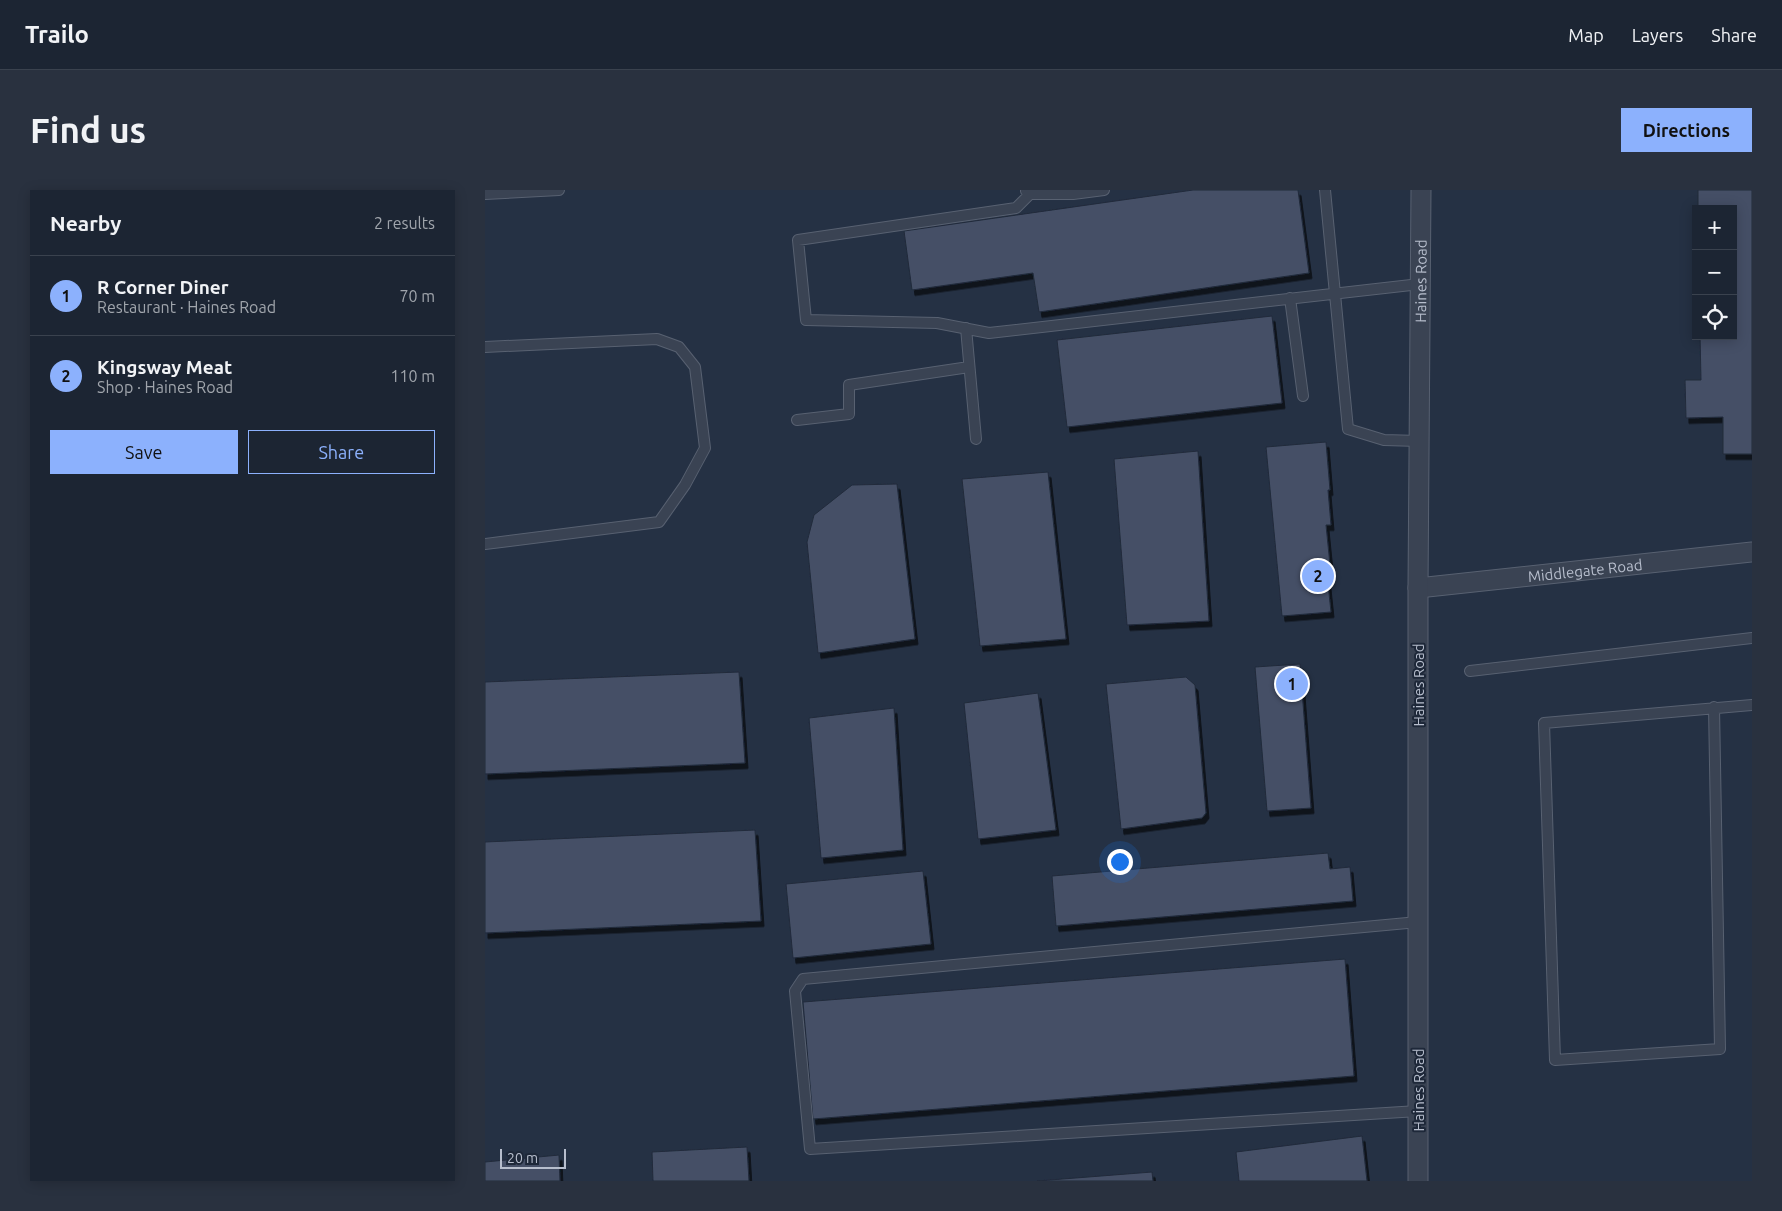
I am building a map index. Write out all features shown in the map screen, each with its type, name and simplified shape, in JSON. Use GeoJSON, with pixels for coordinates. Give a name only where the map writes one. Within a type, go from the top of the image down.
{"type":"FeatureCollection","features":[{"type":"Feature","properties":{"kind":"street","name":"Haines Road"},"geometry":{"type":"LineString","coordinates":[[1418,1181],[1418,588],[1421,190]]}},
{"type":"Feature","properties":{"kind":"street","name":"Middlegate Road"},"geometry":{"type":"LineString","coordinates":[[1418,588],[1752,552]]}},
{"type":"Feature","properties":{"kind":"lane"},"geometry":{"type":"LineString","coordinates":[[485,194],[559,190]]}},
{"type":"Feature","properties":{"kind":"lane"},"geometry":{"type":"LineString","coordinates":[[1104,190],[1073,194],[1027,192],[1016,208],[798,240],[807,320],[937,322],[989,333],[1421,284]]}},
{"type":"Feature","properties":{"kind":"lane"},"geometry":{"type":"LineString","coordinates":[[1325,190],[1348,429],[1384,440],[1419,441]]}},
{"type":"Feature","properties":{"kind":"lane"},"geometry":{"type":"LineString","coordinates":[[1290,298],[1303,396]]}},
{"type":"Feature","properties":{"kind":"lane"},"geometry":{"type":"LineString","coordinates":[[966,328],[976,440]]}},
{"type":"Feature","properties":{"kind":"lane"},"geometry":{"type":"LineString","coordinates":[[485,346],[657,339],[679,347],[695,367],[705,448],[685,485],[659,522],[485,544]]}},
{"type":"Feature","properties":{"kind":"lane"},"geometry":{"type":"LineString","coordinates":[[797,420],[849,414],[849,384],[969,367]]}},
{"type":"Feature","properties":{"kind":"lane"},"geometry":{"type":"LineString","coordinates":[[1470,671],[1752,638]]}},
{"type":"Feature","properties":{"kind":"lane"},"geometry":{"type":"LineString","coordinates":[[1715,708],[1720,1049],[1555,1060],[1544,723],[1715,708],[1752,705]]}},
{"type":"Feature","properties":{"kind":"lane"},"geometry":{"type":"LineString","coordinates":[[1418,922],[803,979],[795,991],[809,1149],[1418,1111]]}},
{"type":"Feature","properties":{"kind":"building"},"geometry":{"type":"Polygon","coordinates":[[[1193,190],[1298,190],[1309,273],[1039,312],[1033,273],[912,290],[904,231],[1193,190]]]}},
{"type":"Feature","properties":{"kind":"building"},"geometry":{"type":"Polygon","coordinates":[[[1698,190],[1752,190],[1752,454],[1723,454],[1723,417],[1686,418],[1685,380],[1701,380],[1700,340],[1737,340],[1737,205],[1698,205],[1698,190]]]}},
{"type":"Feature","properties":{"kind":"building"},"geometry":{"type":"Polygon","coordinates":[[[1272,316],[1282,403],[1067,427],[1057,340],[1272,316]]]}},
{"type":"Feature","properties":{"kind":"building"},"geometry":{"type":"Polygon","coordinates":[[[1326,442],[1331,525],[1326,525],[1330,565],[1326,565],[1331,612],[1282,616],[1266,447],[1326,442]]]}},
{"type":"Feature","properties":{"kind":"building"},"geometry":{"type":"Polygon","coordinates":[[[1198,451],[1209,621],[1127,625],[1114,459],[1198,451]]]}},
{"type":"Feature","properties":{"kind":"building"},"geometry":{"type":"Polygon","coordinates":[[[1048,472],[1066,639],[980,646],[962,479],[1048,472]]]}},
{"type":"Feature","properties":{"kind":"building"},"geometry":{"type":"Polygon","coordinates":[[[897,484],[915,639],[818,653],[807,542],[814,515],[852,485],[897,484]]]}},
{"type":"Feature","properties":{"kind":"building"},"geometry":{"type":"Polygon","coordinates":[[[1300,664],[1311,808],[1267,811],[1255,667],[1300,664]]]}},
{"type":"Feature","properties":{"kind":"building"},"geometry":{"type":"Polygon","coordinates":[[[739,672],[745,763],[485,774],[485,682],[739,672]]]}},
{"type":"Feature","properties":{"kind":"building"},"geometry":{"type":"Polygon","coordinates":[[[1186,677],[1195,685],[1206,813],[1202,818],[1121,829],[1106,684],[1186,677]]]}},
{"type":"Feature","properties":{"kind":"building"},"geometry":{"type":"Polygon","coordinates":[[[1038,693],[1056,830],[978,839],[964,703],[1038,693]]]}},
{"type":"Feature","properties":{"kind":"building"},"geometry":{"type":"Polygon","coordinates":[[[894,708],[903,850],[821,858],[809,718],[894,708]]]}},
{"type":"Feature","properties":{"kind":"building"},"geometry":{"type":"Polygon","coordinates":[[[755,830],[761,921],[485,933],[485,842],[755,830]]]}},
{"type":"Feature","properties":{"kind":"building"},"geometry":{"type":"Polygon","coordinates":[[[1328,853],[1330,869],[1350,867],[1353,901],[1056,926],[1052,876],[1328,853]]]}},
{"type":"Feature","properties":{"kind":"building"},"geometry":{"type":"Polygon","coordinates":[[[923,871],[931,944],[793,958],[786,884],[923,871]]]}},
{"type":"Feature","properties":{"kind":"building"},"geometry":{"type":"Polygon","coordinates":[[[1345,959],[1354,1076],[813,1119],[803,1002],[1345,959]]]}},
{"type":"Feature","properties":{"kind":"building"},"geometry":{"type":"Polygon","coordinates":[[[1362,1136],[1367,1181],[1239,1181],[1236,1152],[1362,1136]]]}},
{"type":"Feature","properties":{"kind":"building"},"geometry":{"type":"Polygon","coordinates":[[[747,1147],[749,1181],[653,1181],[652,1152],[747,1147]]]}},
{"type":"Feature","properties":{"kind":"building"},"geometry":{"type":"Polygon","coordinates":[[[559,1155],[560,1181],[485,1181],[485,1162],[559,1155]]]}},
{"type":"Feature","properties":{"kind":"building"},"geometry":{"type":"Polygon","coordinates":[[[1152,1172],[1153,1181],[1037,1181],[1152,1172]]]}},
{"type":"Feature","properties":{"kind":"place","name":"Kingsway Meat"},"geometry":{"type":"Point","coordinates":[1318,576]}},
{"type":"Feature","properties":{"kind":"place","name":"R Corner Diner"},"geometry":{"type":"Point","coordinates":[1292,684]}}]}
